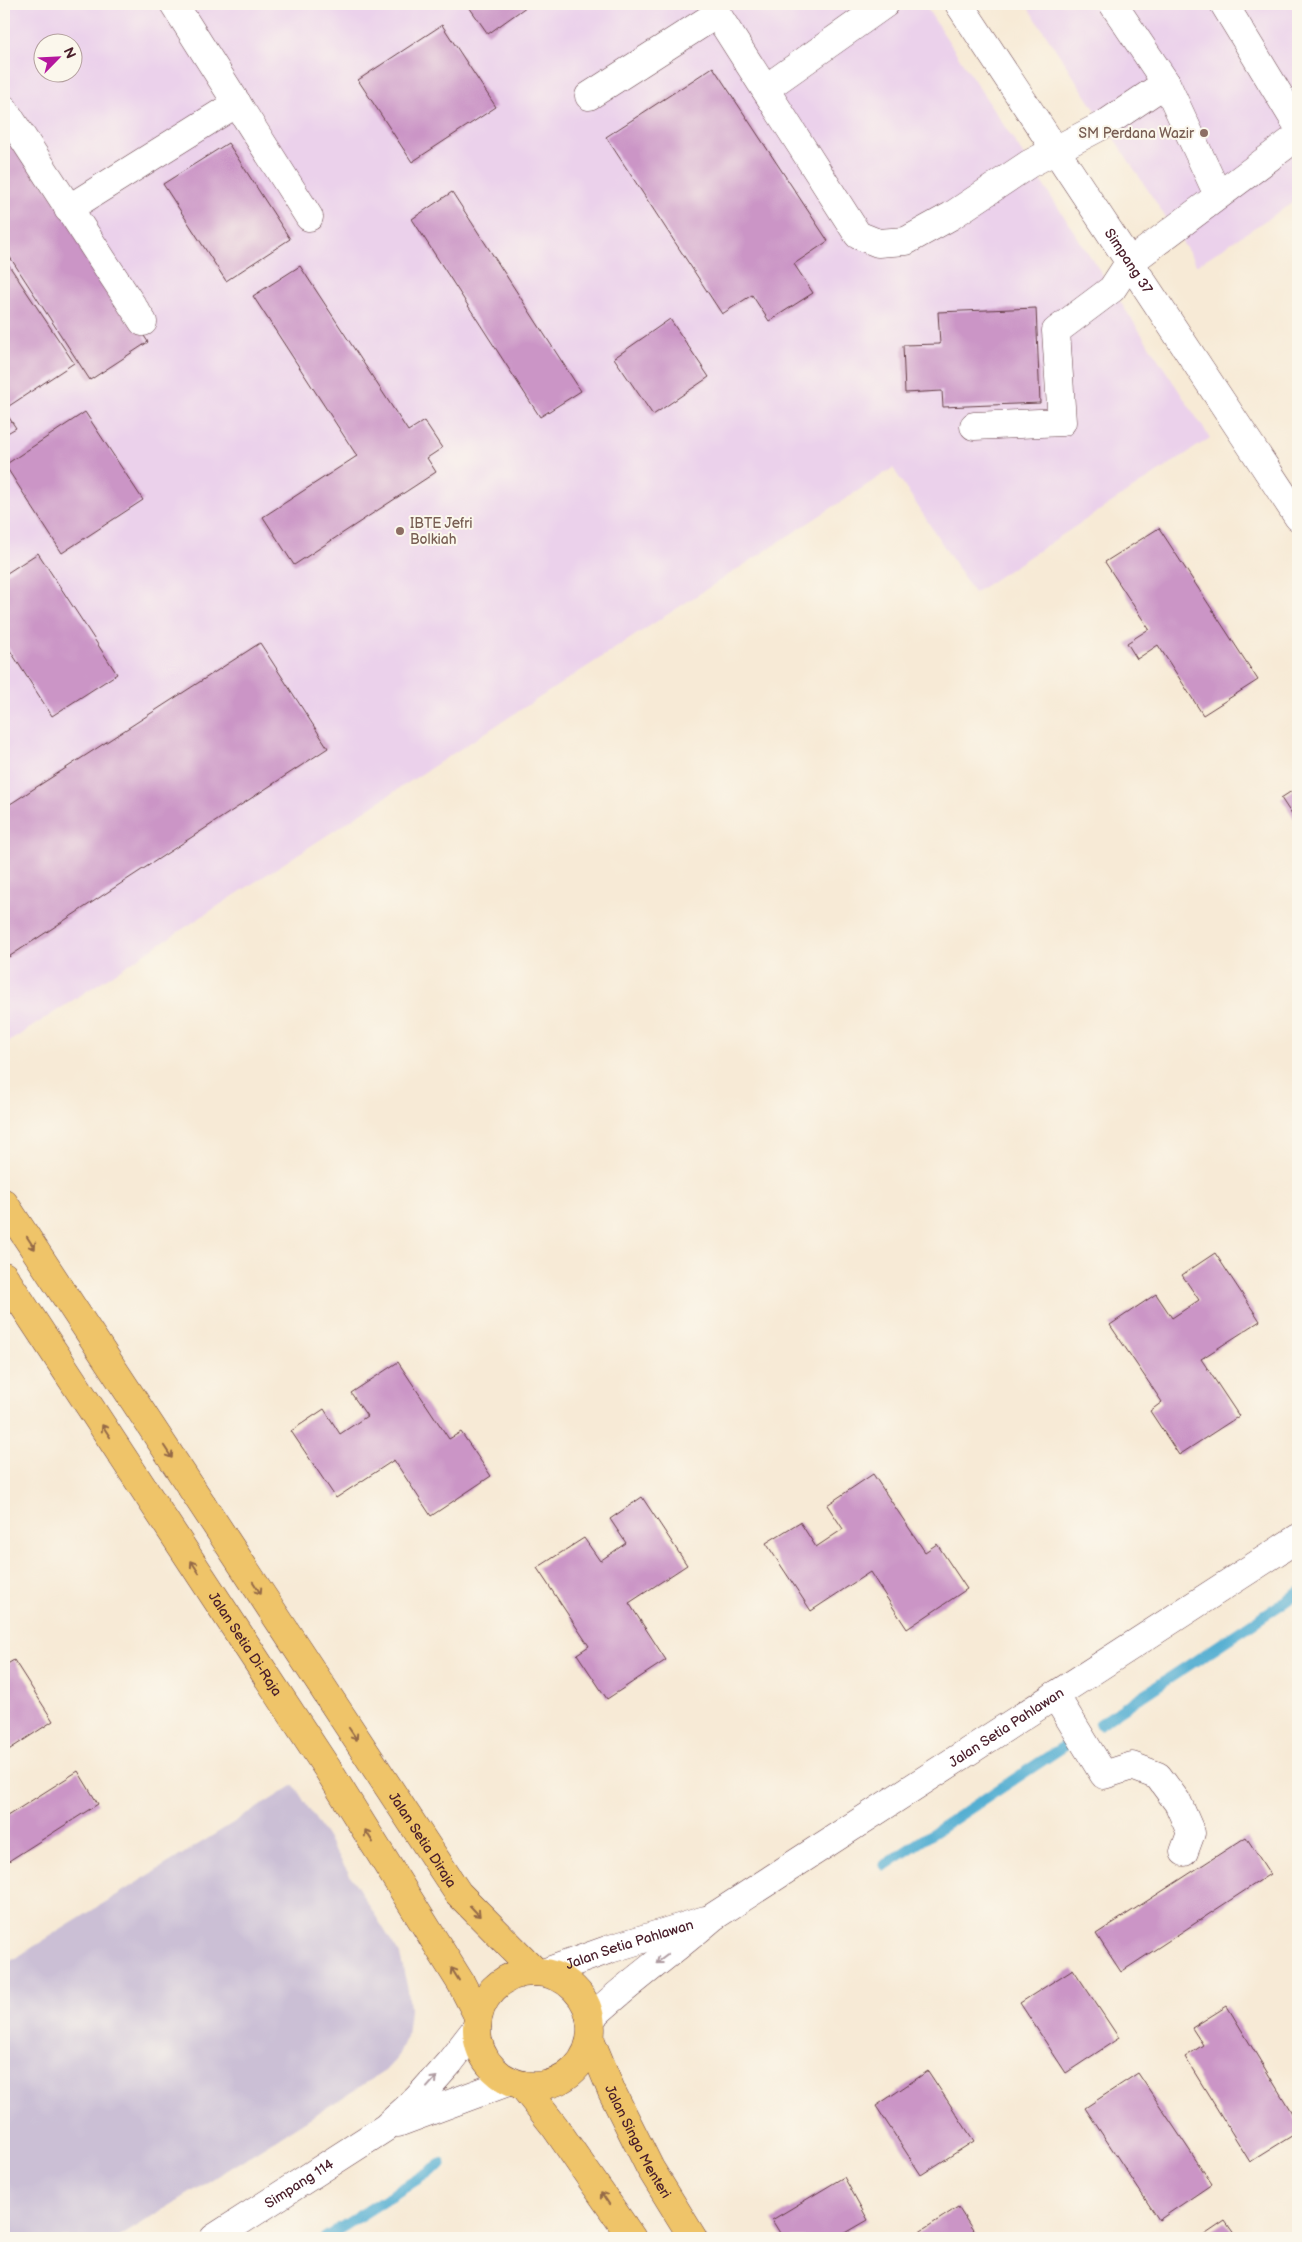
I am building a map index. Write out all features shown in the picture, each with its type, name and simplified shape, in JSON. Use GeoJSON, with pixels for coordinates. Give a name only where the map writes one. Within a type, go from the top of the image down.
{"type":"FeatureCollection","features":[{"type":"Feature","properties":{"kind":"main road","name":"Jalan Setia Diraja"},"geometry":{"type":"LineString","coordinates":[[4,1203],[458,1893],[541,1972]]}},
{"type":"Feature","properties":{"kind":"main road","name":"Jalan Setia Di-Raja"},"geometry":{"type":"LineString","coordinates":[[4,1276],[327,1768],[462,1983],[478,2022]]}},
{"type":"Feature","properties":{"kind":"main road"},"geometry":{"type":"LineString","coordinates":[[541,1972],[567,1981],[575,1989],[585,2003],[590,2030],[582,2062],[565,2077],[545,2086],[517,2083],[501,2076],[486,2060],[481,2050],[478,2022],[482,2005],[494,1987],[513,1975],[541,1972]]}},
{"type":"Feature","properties":{"kind":"main road","name":"Jalan Singa Menteri"},"geometry":{"type":"LineString","coordinates":[[590,2030],[612,2092],[650,2168],[694,2238]]}},
{"type":"Feature","properties":{"kind":"main road"},"geometry":{"type":"LineString","coordinates":[[517,2083],[555,2127],[632,2238]]}},
{"type":"Feature","properties":{"kind":"street"},"geometry":{"type":"LineString","coordinates":[[174,4],[309,218]]}},
{"type":"Feature","properties":{"kind":"street"},"geometry":{"type":"LineString","coordinates":[[765,89],[885,4]]}},
{"type":"Feature","properties":{"kind":"street","name":"Simpang 37"},"geometry":{"type":"LineString","coordinates":[[959,4],[1298,517]]}},
{"type":"Feature","properties":{"kind":"street"},"geometry":{"type":"LineString","coordinates":[[1113,4],[1166,83],[1218,195]]}},
{"type":"Feature","properties":{"kind":"street"},"geometry":{"type":"LineString","coordinates":[[1224,4],[1298,126]]}},
{"type":"Feature","properties":{"kind":"street"},"geometry":{"type":"LineString","coordinates":[[589,96],[717,14],[858,235],[878,243],[906,241],[951,216],[1029,164],[1105,124],[1166,83]]}},
{"type":"Feature","properties":{"kind":"street"},"geometry":{"type":"LineString","coordinates":[[68,209],[237,103]]}},
{"type":"Feature","properties":{"kind":"street"},"geometry":{"type":"LineString","coordinates":[[4,109],[143,322]]}},
{"type":"Feature","properties":{"kind":"street"},"geometry":{"type":"LineString","coordinates":[[974,426],[1062,422],[1056,331],[1112,289],[1129,263],[1298,136]]}},
{"type":"Feature","properties":{"kind":"street","name":"Jalan Setia Pahlawan"},"geometry":{"type":"LineString","coordinates":[[590,2030],[617,1993],[679,1947],[713,1917],[1298,1538]]}},
{"type":"Feature","properties":{"kind":"street"},"geometry":{"type":"LineString","coordinates":[[1055,1695],[1104,1775],[1132,1766],[1158,1776],[1178,1803],[1191,1833],[1184,1852]]}},
{"type":"Feature","properties":{"kind":"street","name":"Jalan Setia Pahlawan"},"geometry":{"type":"LineString","coordinates":[[541,1972],[713,1917]]}},
{"type":"Feature","properties":{"kind":"street","name":"Simpang 114"},"geometry":{"type":"LineString","coordinates":[[214,2238],[385,2128],[418,2098],[450,2062],[478,2022]]}},
{"type":"Feature","properties":{"kind":"street","name":"Simpang 114"},"geometry":{"type":"LineString","coordinates":[[385,2128],[517,2083]]}},
{"type":"Feature","properties":{"kind":"shaded area","name":"IBTE Jefri Bolkiah"},"geometry":{"type":"Polygon","coordinates":[[[4,4],[924,4],[1210,438],[974,593],[893,468],[4,1045],[4,4]]]}},
{"type":"Feature","properties":{"kind":"shaded area","name":"SM Perdana Wazir"},"geometry":{"type":"Polygon","coordinates":[[[1026,4],[1298,4],[1298,199],[1197,265],[1026,4]]]}},
{"type":"Feature","properties":{"kind":"shaded area"},"geometry":{"type":"Polygon","coordinates":[[[294,1785],[400,1955],[410,2009],[407,2036],[397,2058],[385,2071],[118,2238],[4,2238],[4,1965],[294,1785]]]}},
{"type":"Feature","properties":{"kind":"building"},"geometry":{"type":"Polygon","coordinates":[[[467,4],[530,4],[488,34],[467,4]]]}},
{"type":"Feature","properties":{"kind":"building"},"geometry":{"type":"Polygon","coordinates":[[[442,25],[496,107],[412,162],[358,80],[442,25]]]}},
{"type":"Feature","properties":{"kind":"building"},"geometry":{"type":"Polygon","coordinates":[[[713,67],[828,241],[794,264],[813,293],[769,321],[752,295],[722,314],[606,137],[713,67]]]}},
{"type":"Feature","properties":{"kind":"building"},"geometry":{"type":"Polygon","coordinates":[[[4,122],[148,342],[90,380],[4,248],[4,122]]]}},
{"type":"Feature","properties":{"kind":"building"},"geometry":{"type":"Polygon","coordinates":[[[228,143],[290,239],[226,281],[163,184],[228,143]]]}},
{"type":"Feature","properties":{"kind":"building"},"geometry":{"type":"Polygon","coordinates":[[[452,192],[581,391],[540,417],[412,219],[452,192]]]}},
{"type":"Feature","properties":{"kind":"building"},"geometry":{"type":"Polygon","coordinates":[[[4,258],[74,363],[9,406],[4,399],[4,258]]]}},
{"type":"Feature","properties":{"kind":"building"},"geometry":{"type":"Polygon","coordinates":[[[300,266],[408,431],[424,421],[442,448],[427,458],[436,472],[294,565],[263,517],[357,456],[253,296],[300,266]]]}},
{"type":"Feature","properties":{"kind":"building"},"geometry":{"type":"Polygon","coordinates":[[[1036,308],[1040,403],[943,407],[942,391],[905,393],[903,345],[940,344],[938,312],[1036,308]]]}},
{"type":"Feature","properties":{"kind":"building"},"geometry":{"type":"Polygon","coordinates":[[[670,319],[709,377],[653,415],[614,358],[670,319]]]}},
{"type":"Feature","properties":{"kind":"building"},"geometry":{"type":"Polygon","coordinates":[[[4,410],[16,428],[4,435],[4,410]]]}},
{"type":"Feature","properties":{"kind":"building"},"geometry":{"type":"Polygon","coordinates":[[[85,412],[143,500],[62,553],[5,465],[85,412]]]}},
{"type":"Feature","properties":{"kind":"building"},"geometry":{"type":"Polygon","coordinates":[[[1159,528],[1258,680],[1203,715],[1158,645],[1137,659],[1127,643],[1149,629],[1105,562],[1159,528]]]}},
{"type":"Feature","properties":{"kind":"building"},"geometry":{"type":"Polygon","coordinates":[[[38,553],[117,674],[52,716],[4,641],[4,575],[38,553]]]}},
{"type":"Feature","properties":{"kind":"building"},"geometry":{"type":"Polygon","coordinates":[[[260,643],[328,748],[4,960],[4,808],[260,643]]]}},
{"type":"Feature","properties":{"kind":"building"},"geometry":{"type":"Polygon","coordinates":[[[1298,787],[1298,824],[1281,798],[1298,787]]]}},
{"type":"Feature","properties":{"kind":"building"},"geometry":{"type":"Polygon","coordinates":[[[1215,1253],[1260,1321],[1201,1359],[1239,1416],[1179,1455],[1150,1411],[1162,1402],[1110,1325],[1156,1294],[1172,1318],[1199,1300],[1182,1275],[1215,1253]]]}},
{"type":"Feature","properties":{"kind":"building"},"geometry":{"type":"Polygon","coordinates":[[[398,1362],[449,1439],[461,1432],[491,1476],[431,1516],[394,1460],[336,1498],[291,1431],[324,1409],[340,1434],[367,1416],[351,1393],[398,1362]]]}},
{"type":"Feature","properties":{"kind":"building"},"geometry":{"type":"Polygon","coordinates":[[[873,1474],[925,1552],[937,1544],[967,1589],[907,1629],[870,1572],[811,1611],[766,1543],[800,1522],[816,1547],[843,1529],[827,1505],[873,1474]]]}},
{"type":"Feature","properties":{"kind":"building"},"geometry":{"type":"Polygon","coordinates":[[[642,1497],[687,1565],[629,1603],[666,1660],[607,1699],[577,1654],[589,1646],[537,1568],[584,1538],[600,1561],[626,1543],[610,1519],[642,1497]]]}},
{"type":"Feature","properties":{"kind":"building"},"geometry":{"type":"Polygon","coordinates":[[[14,1660],[53,1721],[4,1753],[4,1666],[14,1660]]]}},
{"type":"Feature","properties":{"kind":"building"},"geometry":{"type":"Polygon","coordinates":[[[78,1771],[98,1804],[4,1864],[4,1818],[78,1771]]]}},
{"type":"Feature","properties":{"kind":"building"},"geometry":{"type":"Polygon","coordinates":[[[1246,1837],[1270,1874],[1121,1972],[1096,1934],[1246,1837]]]}},
{"type":"Feature","properties":{"kind":"building"},"geometry":{"type":"Polygon","coordinates":[[[1073,1969],[1119,2038],[1066,2073],[1020,2003],[1073,1969]]]}},
{"type":"Feature","properties":{"kind":"building"},"geometry":{"type":"Polygon","coordinates":[[[1227,2006],[1298,2123],[1298,2132],[1250,2162],[1185,2057],[1203,2045],[1192,2028],[1227,2006]]]}},
{"type":"Feature","properties":{"kind":"building"},"geometry":{"type":"Polygon","coordinates":[[[928,2071],[974,2141],[921,2175],[876,2106],[928,2071]]]}},
{"type":"Feature","properties":{"kind":"building"},"geometry":{"type":"Polygon","coordinates":[[[1138,2073],[1212,2184],[1159,2220],[1085,2108],[1138,2073]]]}},
{"type":"Feature","properties":{"kind":"building"},"geometry":{"type":"Polygon","coordinates":[[[844,2177],[868,2220],[837,2238],[783,2238],[772,2220],[844,2177]]]}},
{"type":"Feature","properties":{"kind":"building"},"geometry":{"type":"Polygon","coordinates":[[[958,2207],[978,2238],[910,2238],[958,2207]]]}},
{"type":"Feature","properties":{"kind":"building"},"geometry":{"type":"Polygon","coordinates":[[[1225,2221],[1237,2238],[1200,2238],[1225,2221]]]}},
{"type":"Feature","properties":{"kind":"waterway"},"geometry":{"type":"LineString","coordinates":[[1100,1724],[1298,1593]]}},
{"type":"Feature","properties":{"kind":"waterway"},"geometry":{"type":"LineString","coordinates":[[885,1865],[1063,1747]]}},
{"type":"Feature","properties":{"kind":"waterway"},"geometry":{"type":"LineString","coordinates":[[325,2238],[441,2164]]}},
{"type":"Feature","properties":{"kind":"place","name":"SM Perdana Wazir"},"geometry":{"type":"Point","coordinates":[1204,133]}},
{"type":"Feature","properties":{"kind":"place","name":"IBTE Jefri Bolkiah"},"geometry":{"type":"Point","coordinates":[400,531]}}]}
